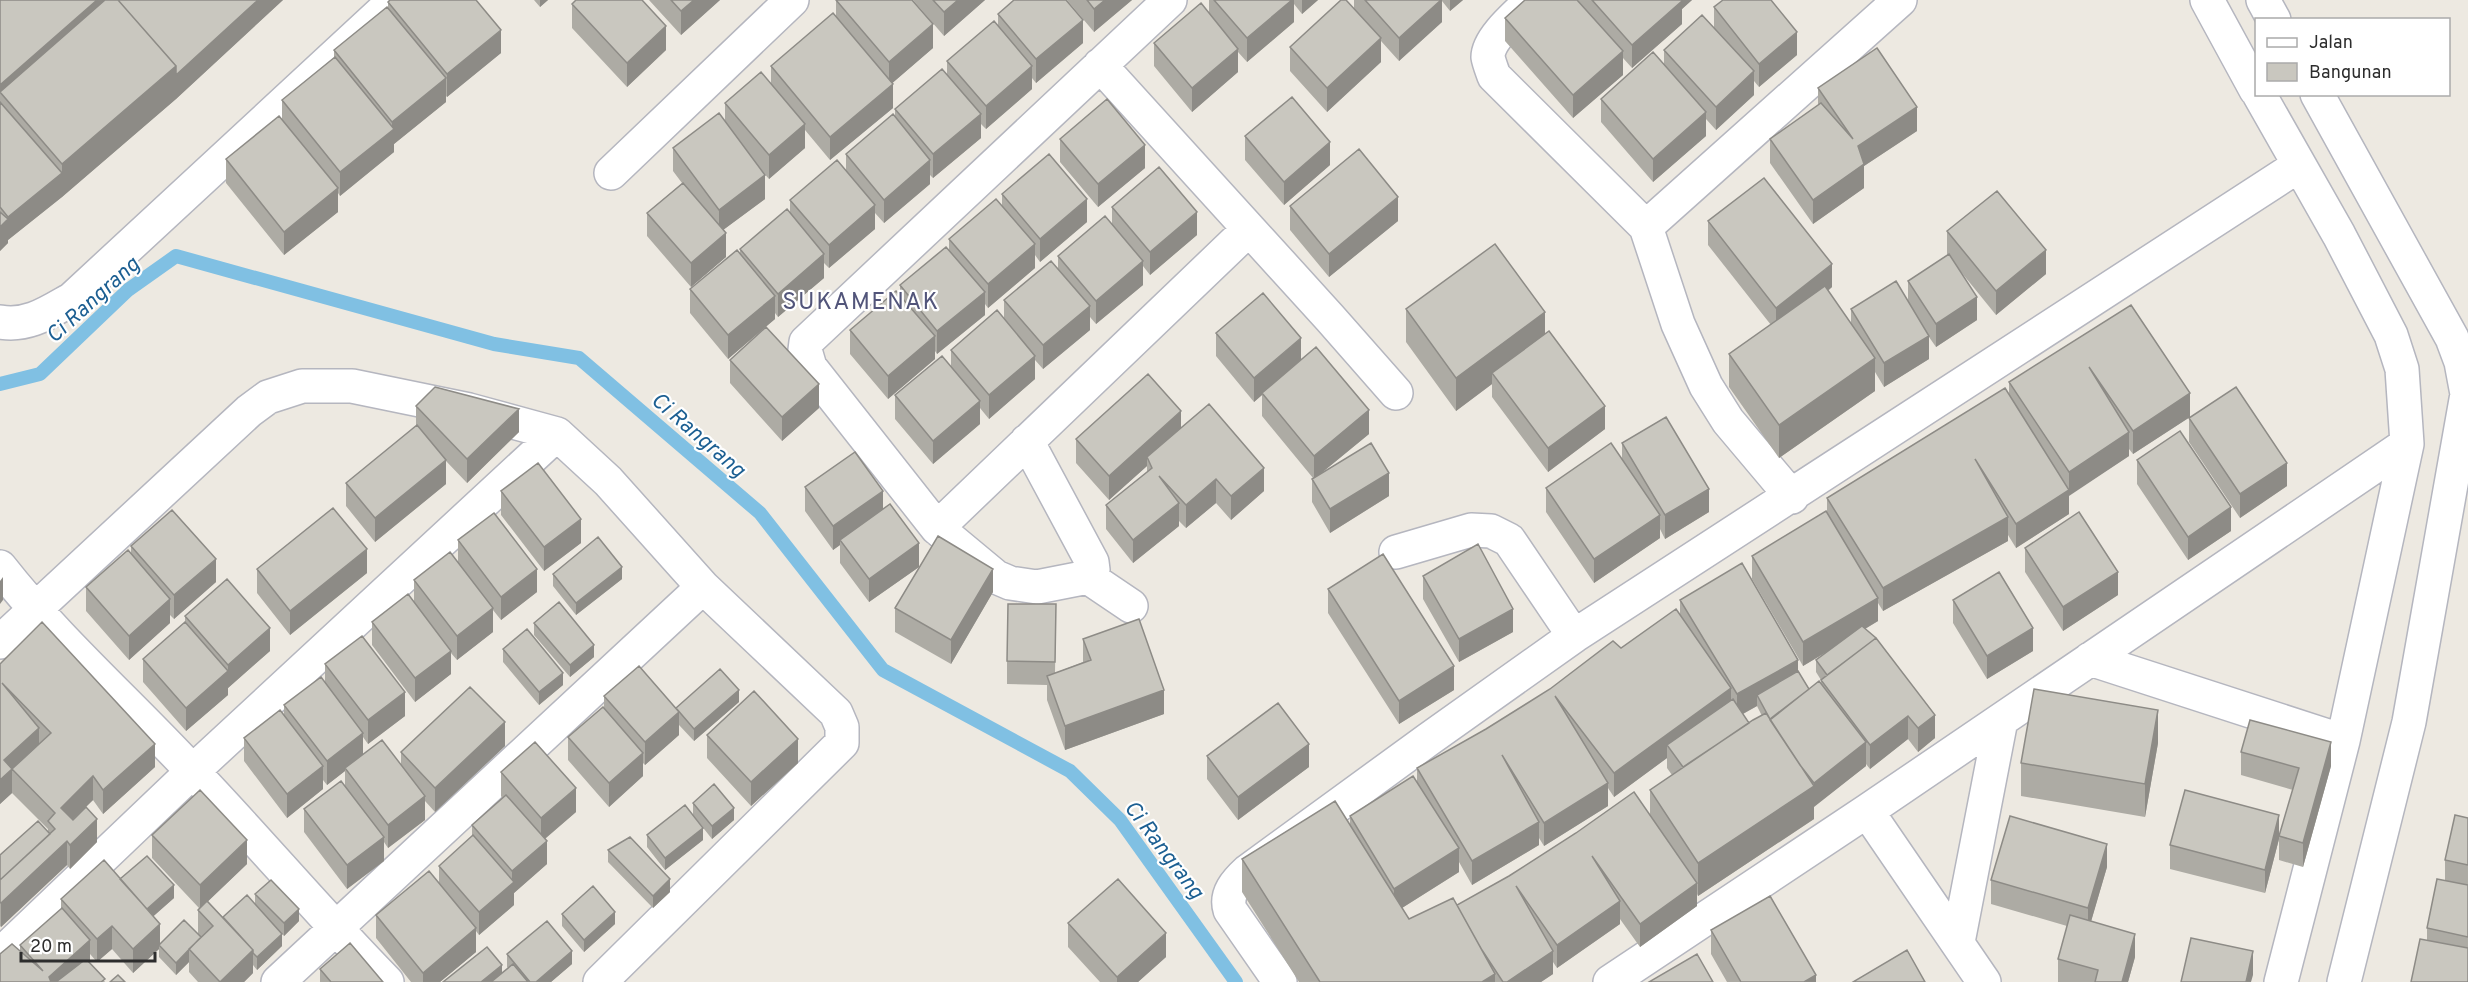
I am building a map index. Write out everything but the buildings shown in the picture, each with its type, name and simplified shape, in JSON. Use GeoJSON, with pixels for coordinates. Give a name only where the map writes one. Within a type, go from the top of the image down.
{"type":"FeatureCollection","features":[{"type":"Feature","properties":{"kind":"street"},"geometry":{"type":"LineString","coordinates":[[0,322],[10,324],[28,322],[72,299],[395,0]]}},
{"type":"Feature","properties":{"kind":"street"},"geometry":{"type":"LineString","coordinates":[[610,173],[792,0]]}},
{"type":"Feature","properties":{"kind":"street"},"geometry":{"type":"LineString","coordinates":[[1027,441],[1092,562],[1093,570],[1088,577],[1037,587],[1010,583],[996,577],[937,528],[810,367],[805,350],[806,342],[1170,0]]}},
{"type":"Feature","properties":{"kind":"street"},"geometry":{"type":"LineString","coordinates":[[1532,0],[1500,33],[1491,46],[1488,56],[1494,76],[1646,227],[1678,324],[1706,386],[1735,429],[1792,497]]}},
{"type":"Feature","properties":{"kind":"street"},"geometry":{"type":"LineString","coordinates":[[1646,227],[1900,0]]}},
{"type":"Feature","properties":{"kind":"street"},"geometry":{"type":"LineString","coordinates":[[2207,0],[2255,88]]}},
{"type":"Feature","properties":{"kind":"street"},"geometry":{"type":"LineString","coordinates":[[2263,0],[2273,18]]}},
{"type":"Feature","properties":{"kind":"street"},"geometry":{"type":"LineString","coordinates":[[1100,65],[1396,393]]}},
{"type":"Feature","properties":{"kind":"street"},"geometry":{"type":"LineString","coordinates":[[2260,96],[2339,235],[2391,335],[2402,369],[2407,444],[2343,741],[2281,982]]}},
{"type":"Feature","properties":{"kind":"street"},"geometry":{"type":"LineString","coordinates":[[2318,96],[2452,338],[2461,362],[2467,394],[2409,722],[2344,982]]}},
{"type":"Feature","properties":{"kind":"street"},"geometry":{"type":"LineString","coordinates":[[1280,982],[1230,910],[1228,899],[1239,879],[1419,746],[1575,636],[2298,166]]}},
{"type":"Feature","properties":{"kind":"street"},"geometry":{"type":"LineString","coordinates":[[937,528],[1249,229]]}},
{"type":"Feature","properties":{"kind":"street"},"geometry":{"type":"LineString","coordinates":[[0,642],[249,411],[268,397],[283,391],[302,386],[352,386],[469,410],[558,434],[608,481],[703,587],[836,713],[843,735],[842,743],[600,982]]}},
{"type":"Feature","properties":{"kind":"street"},"geometry":{"type":"LineString","coordinates":[[0,955],[193,771],[558,434]]}},
{"type":"Feature","properties":{"kind":"street"},"geometry":{"type":"LineString","coordinates":[[1610,982],[1867,811],[2407,444]]}},
{"type":"Feature","properties":{"kind":"street"},"geometry":{"type":"LineString","coordinates":[[1396,552],[1471,530],[1491,531],[1509,540],[1575,636]]}},
{"type":"Feature","properties":{"kind":"street"},"geometry":{"type":"LineString","coordinates":[[0,567],[34,610],[193,771],[334,929],[387,982]]}},
{"type":"Feature","properties":{"kind":"street"},"geometry":{"type":"LineString","coordinates":[[1088,577],[1131,606]]}},
{"type":"Feature","properties":{"kind":"street"},"geometry":{"type":"LineString","coordinates":[[278,982],[703,587]]}},
{"type":"Feature","properties":{"kind":"street"},"geometry":{"type":"LineString","coordinates":[[2090,659],[2343,741]]}},
{"type":"Feature","properties":{"kind":"street"},"geometry":{"type":"LineString","coordinates":[[1958,942],[2001,720]]}},
{"type":"Feature","properties":{"kind":"street"},"geometry":{"type":"LineString","coordinates":[[1867,811],[1984,982]]}},
{"type":"Feature","properties":{"kind":"waterway","name":"Ci Rangrang"},"geometry":{"type":"LineString","coordinates":[[0,384],[40,374],[128,290],[176,256],[494,344],[579,358],[760,513],[883,670],[1070,771],[1120,820],[1236,982]]}},
{"type":"Feature","properties":{"kind":"district","name":"SUKAMENAK"},"geometry":{"type":"Point","coordinates":[861,301]}}]}
